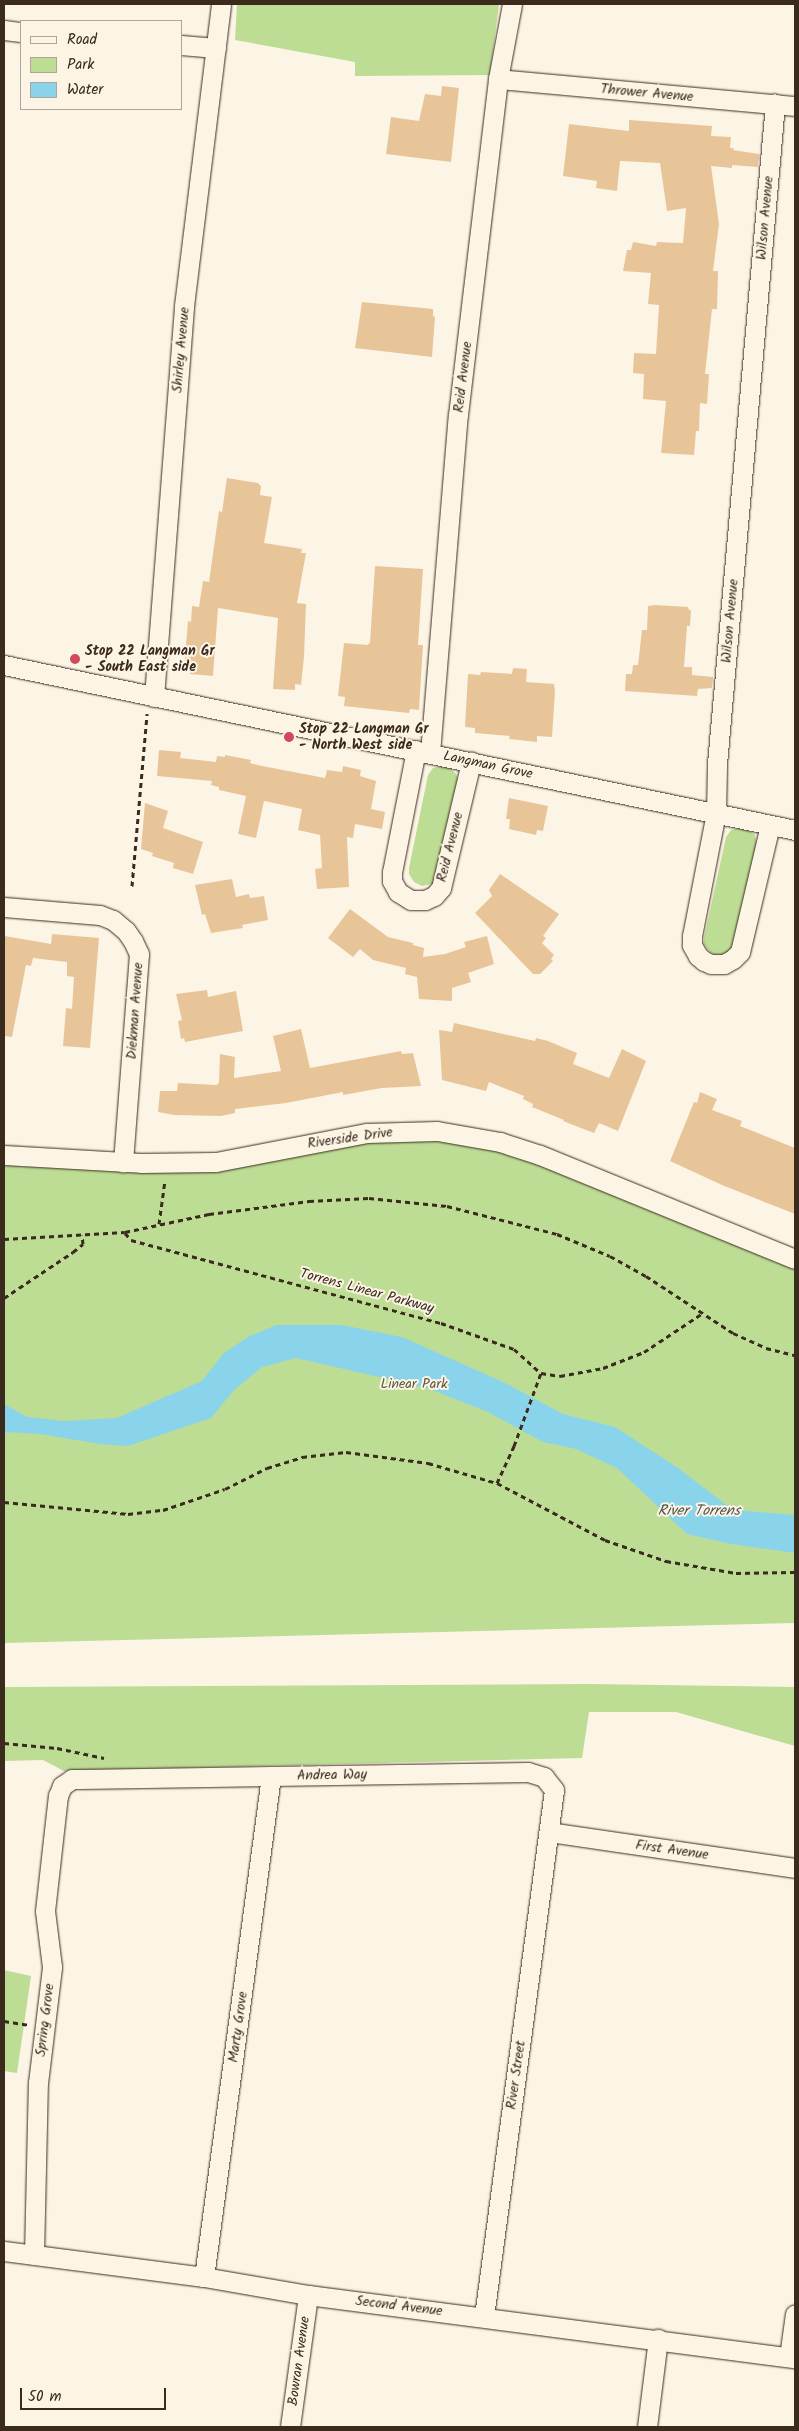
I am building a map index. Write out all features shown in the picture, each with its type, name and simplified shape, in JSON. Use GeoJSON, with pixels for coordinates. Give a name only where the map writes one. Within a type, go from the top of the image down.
{"type":"FeatureCollection","features":[{"type":"Feature","properties":{"kind":"street","name":"Shirley Avenue"},"geometry":{"type":"LineString","coordinates":[[151,706],[184,306],[221,4]]}},
{"type":"Feature","properties":{"kind":"street","name":"Reid Avenue"},"geometry":{"type":"LineString","coordinates":[[471,762],[440,888],[434,896],[424,900],[411,900],[398,892],[392,882],[392,872],[423,751],[458,415],[498,79],[512,4]]}},
{"type":"Feature","properties":{"kind":"street"},"geometry":{"type":"LineString","coordinates":[[4,30],[20,32]]}},
{"type":"Feature","properties":{"kind":"street"},"geometry":{"type":"LineString","coordinates":[[182,45],[216,48]]}},
{"type":"Feature","properties":{"kind":"street","name":"Thrower Avenue"},"geometry":{"type":"LineString","coordinates":[[498,79],[795,106]]}},
{"type":"Feature","properties":{"kind":"street","name":"Wilson Avenue"},"geometry":{"type":"LineString","coordinates":[[770,825],[740,952],[724,964],[711,964],[698,956],[692,945],[692,936],[716,813],[717,764],[775,104]]}},
{"type":"Feature","properties":{"kind":"street","name":"Langman Grove"},"geometry":{"type":"LineString","coordinates":[[4,665],[151,706],[423,751],[795,830]]}},
{"type":"Feature","properties":{"kind":"street","name":"Diekman Avenue"},"geometry":{"type":"LineString","coordinates":[[4,907],[100,914],[112,920],[126,931],[133,941],[139,954],[123,1162]]}},
{"type":"Feature","properties":{"kind":"street","name":"Riverside Drive"},"geometry":{"type":"LineString","coordinates":[[4,1155],[169,1164],[216,1162],[367,1133],[437,1131],[471,1136],[540,1154],[795,1259]]}},
{"type":"Feature","properties":{"kind":"street","name":"Andrea Way"},"geometry":{"type":"LineString","coordinates":[[62,1786],[72,1779],[528,1772],[544,1777],[554,1790],[549,1832]]}},
{"type":"Feature","properties":{"kind":"street","name":"Marty Grove"},"geometry":{"type":"LineString","coordinates":[[204,2277],[271,1776]]}},
{"type":"Feature","properties":{"kind":"street","name":"Spring Grove"},"geometry":{"type":"LineString","coordinates":[[34,2255],[38,2083],[52,1967],[44,1911],[58,1796],[62,1786]]}},
{"type":"Feature","properties":{"kind":"street","name":"First Avenue"},"geometry":{"type":"LineString","coordinates":[[549,1832],[795,1868]]}},
{"type":"Feature","properties":{"kind":"street","name":"River Street"},"geometry":{"type":"LineString","coordinates":[[484,2317],[549,1832]]}},
{"type":"Feature","properties":{"kind":"street","name":"Second Avenue"},"geometry":{"type":"LineString","coordinates":[[4,2251],[204,2277],[308,2295],[658,2339],[792,2358]]}},
{"type":"Feature","properties":{"kind":"street","name":"Bowran Avenue"},"geometry":{"type":"LineString","coordinates":[[290,2427],[308,2295]]}},
{"type":"Feature","properties":{"kind":"street"},"geometry":{"type":"LineString","coordinates":[[792,2358],[795,2314]]}},
{"type":"Feature","properties":{"kind":"street"},"geometry":{"type":"LineString","coordinates":[[647,2427],[658,2339]]}},
{"type":"Feature","properties":{"kind":"path"},"geometry":{"type":"LineString","coordinates":[[132,886],[151,706]]}},
{"type":"Feature","properties":{"kind":"path"},"geometry":{"type":"LineString","coordinates":[[158,1224],[169,1164]]}},
{"type":"Feature","properties":{"kind":"path"},"geometry":{"type":"LineString","coordinates":[[4,1239],[125,1232],[158,1224],[259,1206],[309,1201],[369,1198],[447,1206],[497,1217],[566,1237],[610,1256],[646,1276],[733,1333],[766,1348],[795,1355]]}},
{"type":"Feature","properties":{"kind":"path","name":"Torrens Linear Parkway"},"geometry":{"type":"LineString","coordinates":[[125,1232],[131,1240],[442,1323],[514,1349],[541,1373]]}},
{"type":"Feature","properties":{"kind":"path"},"geometry":{"type":"LineString","coordinates":[[4,1298],[83,1244],[82,1235]]}},
{"type":"Feature","properties":{"kind":"path"},"geometry":{"type":"LineString","coordinates":[[497,1482],[514,1446],[541,1373],[560,1376],[603,1368],[644,1352],[703,1313]]}},
{"type":"Feature","properties":{"kind":"path"},"geometry":{"type":"LineString","coordinates":[[4,1502],[118,1513],[163,1510],[225,1489],[267,1468],[302,1457],[346,1452],[428,1463],[497,1482],[605,1540],[666,1561],[736,1573],[795,1572]]}},
{"type":"Feature","properties":{"kind":"path"},"geometry":{"type":"LineString","coordinates":[[4,1743],[56,1748],[111,1760],[128,1778]]}},
{"type":"Feature","properties":{"kind":"green space"},"geometry":{"type":"Polygon","coordinates":[[[237,4],[499,4],[490,75],[355,76],[355,62],[235,40],[237,4]]]}},
{"type":"Feature","properties":{"kind":"green space"},"geometry":{"type":"Polygon","coordinates":[[[442,766],[450,768],[456,774],[459,782],[440,878],[432,884],[422,886],[414,882],[409,874],[409,868],[428,775],[433,768],[442,766]]]}},
{"type":"Feature","properties":{"kind":"green space"},"geometry":{"type":"Polygon","coordinates":[[[748,829],[755,835],[757,844],[735,949],[718,957],[704,945],[704,938],[726,837],[731,830],[748,829]]]}},
{"type":"Feature","properties":{"kind":"green space","name":"Linear Park"},"geometry":{"type":"Polygon","coordinates":[[[391,1136],[440,1136],[523,1154],[795,1262],[795,1623],[4,1643],[4,1161],[148,1171],[391,1136]]]}},
{"type":"Feature","properties":{"kind":"green space"},"geometry":{"type":"Polygon","coordinates":[[[589,1684],[795,1687],[795,1746],[676,1712],[589,1712],[582,1758],[64,1771],[43,1760],[4,1761],[4,1687],[589,1684]]]}},
{"type":"Feature","properties":{"kind":"green space"},"geometry":{"type":"Polygon","coordinates":[[[4,1970],[31,1976],[17,2073],[4,2071],[4,1970]]]}},
{"type":"Feature","properties":{"kind":"water","name":"River Torrens"},"geometry":{"type":"Polygon","coordinates":[[[276,1325],[342,1325],[402,1337],[505,1383],[563,1414],[615,1427],[678,1468],[733,1510],[795,1515],[795,1553],[731,1544],[687,1534],[617,1468],[576,1449],[543,1442],[488,1412],[427,1388],[296,1358],[262,1367],[234,1390],[211,1418],[128,1446],[100,1444],[40,1434],[4,1432],[4,1404],[27,1417],[64,1421],[117,1418],[202,1381],[224,1353],[248,1337],[276,1325]]]}},
{"type":"Feature","properties":{"kind":"building"},"geometry":{"type":"Polygon","coordinates":[[[442,86],[459,88],[451,162],[386,154],[391,117],[419,121],[425,94],[441,96],[442,86]]]}},
{"type":"Feature","properties":{"kind":"building"},"geometry":{"type":"Polygon","coordinates":[[[629,120],[712,126],[711,136],[731,137],[730,148],[734,148],[733,150],[759,154],[758,167],[732,165],[732,168],[711,166],[719,224],[713,271],[718,271],[717,309],[712,309],[705,374],[709,374],[707,404],[700,403],[699,431],[696,431],[694,455],[661,453],[666,401],[643,399],[644,374],[633,373],[634,353],[656,354],[659,305],[648,304],[651,273],[623,271],[627,250],[631,250],[633,242],[656,246],[657,242],[683,243],[686,208],[667,211],[660,163],[620,161],[617,191],[596,188],[597,181],[563,176],[569,124],[629,131],[629,120]]]}},
{"type":"Feature","properties":{"kind":"building"},"geometry":{"type":"Polygon","coordinates":[[[362,302],[433,309],[433,316],[435,317],[432,357],[355,348],[362,302]]]}},
{"type":"Feature","properties":{"kind":"building"},"geometry":{"type":"Polygon","coordinates":[[[227,478],[258,483],[261,486],[260,495],[272,497],[264,543],[302,549],[301,553],[306,553],[297,603],[306,604],[304,657],[301,685],[295,684],[295,690],[273,689],[278,618],[218,608],[213,676],[190,674],[190,671],[184,670],[188,621],[191,622],[192,606],[199,607],[203,581],[209,582],[219,511],[222,512],[227,478]]]}},
{"type":"Feature","properties":{"kind":"building"},"geometry":{"type":"Polygon","coordinates":[[[375,566],[423,569],[418,645],[423,645],[419,710],[410,709],[409,713],[344,706],[345,697],[338,696],[344,643],[368,645],[370,642],[375,566]]]}},
{"type":"Feature","properties":{"kind":"building"},"geometry":{"type":"Polygon","coordinates":[[[648,606],[688,607],[691,610],[690,626],[687,626],[684,667],[692,667],[692,675],[713,677],[712,688],[698,689],[697,696],[625,691],[626,674],[632,674],[633,665],[638,665],[642,630],[647,630],[648,606]]]}},
{"type":"Feature","properties":{"kind":"building"},"geometry":{"type":"Polygon","coordinates":[[[513,668],[527,669],[526,682],[554,684],[552,737],[537,736],[537,742],[509,739],[510,736],[475,733],[475,728],[465,727],[468,674],[480,675],[481,672],[512,674],[513,668]]]}},
{"type":"Feature","properties":{"kind":"building"},"geometry":{"type":"Polygon","coordinates":[[[159,750],[181,752],[180,758],[216,762],[217,756],[225,757],[225,755],[251,760],[250,763],[262,766],[325,778],[327,770],[342,772],[343,766],[361,770],[360,776],[376,781],[371,809],[385,812],[382,829],[355,824],[353,838],[347,837],[349,887],[317,889],[315,869],[322,868],[320,835],[298,830],[302,809],[264,801],[256,838],[238,834],[246,796],[219,790],[219,787],[211,785],[212,781],[157,776],[159,750]]]}},
{"type":"Feature","properties":{"kind":"building"},"geometry":{"type":"Polygon","coordinates":[[[509,798],[548,806],[543,831],[537,830],[536,835],[509,829],[510,819],[506,819],[509,798]]]}},
{"type":"Feature","properties":{"kind":"building"},"geometry":{"type":"Polygon","coordinates":[[[145,803],[168,811],[163,828],[203,842],[193,874],[173,868],[174,863],[152,856],[153,853],[141,849],[145,803]]]}},
{"type":"Feature","properties":{"kind":"building"},"geometry":{"type":"Polygon","coordinates":[[[500,874],[559,914],[543,936],[546,938],[542,943],[554,955],[551,959],[553,961],[540,974],[533,974],[475,913],[492,896],[489,890],[500,874]]]}},
{"type":"Feature","properties":{"kind":"building"},"geometry":{"type":"Polygon","coordinates":[[[232,879],[236,897],[249,894],[250,898],[264,896],[268,920],[242,925],[243,928],[211,933],[205,914],[202,915],[195,885],[232,879]]]}},
{"type":"Feature","properties":{"kind":"building"},"geometry":{"type":"Polygon","coordinates":[[[350,909],[388,937],[413,943],[413,945],[424,948],[423,957],[445,954],[466,947],[464,942],[487,936],[494,964],[468,973],[471,982],[452,988],[452,1001],[419,999],[417,977],[405,974],[406,968],[373,960],[360,949],[353,957],[328,938],[350,909]]]}},
{"type":"Feature","properties":{"kind":"building"},"geometry":{"type":"Polygon","coordinates":[[[52,934],[99,938],[90,1048],[63,1046],[66,1008],[72,1009],[74,977],[67,976],[67,962],[33,958],[31,966],[26,965],[12,1037],[4,1036],[5,936],[51,944],[52,934]]]}},
{"type":"Feature","properties":{"kind":"building"},"geometry":{"type":"Polygon","coordinates":[[[207,990],[208,997],[236,991],[243,1031],[185,1042],[184,1038],[181,1039],[178,1021],[182,1020],[176,994],[207,990]]]}},
{"type":"Feature","properties":{"kind":"building"},"geometry":{"type":"Polygon","coordinates":[[[454,1023],[535,1041],[536,1038],[548,1041],[577,1053],[573,1064],[609,1078],[622,1049],[646,1061],[618,1131],[599,1123],[594,1133],[532,1107],[533,1104],[523,1099],[524,1096],[489,1082],[486,1091],[442,1080],[439,1030],[452,1032],[454,1023]]]}},
{"type":"Feature","properties":{"kind":"building"},"geometry":{"type":"Polygon","coordinates":[[[301,1029],[310,1068],[401,1051],[402,1054],[413,1053],[421,1086],[382,1088],[343,1095],[343,1092],[286,1103],[235,1109],[235,1113],[221,1116],[174,1115],[158,1112],[160,1091],[177,1091],[178,1083],[217,1085],[219,1082],[220,1054],[235,1057],[234,1078],[281,1071],[273,1036],[301,1029]]]}},
{"type":"Feature","properties":{"kind":"building"},"geometry":{"type":"Polygon","coordinates":[[[700,1092],[717,1099],[712,1110],[742,1121],[740,1126],[795,1148],[795,1214],[722,1185],[670,1161],[694,1102],[697,1103],[700,1092]]]}},
{"type":"Feature","properties":{"kind":"place","name":"Stop 22 Langman Gr - South East side"},"geometry":{"type":"Point","coordinates":[75,659]}},
{"type":"Feature","properties":{"kind":"place","name":"Stop 22 Langman Gr - North West side"},"geometry":{"type":"Point","coordinates":[289,737]}}]}
